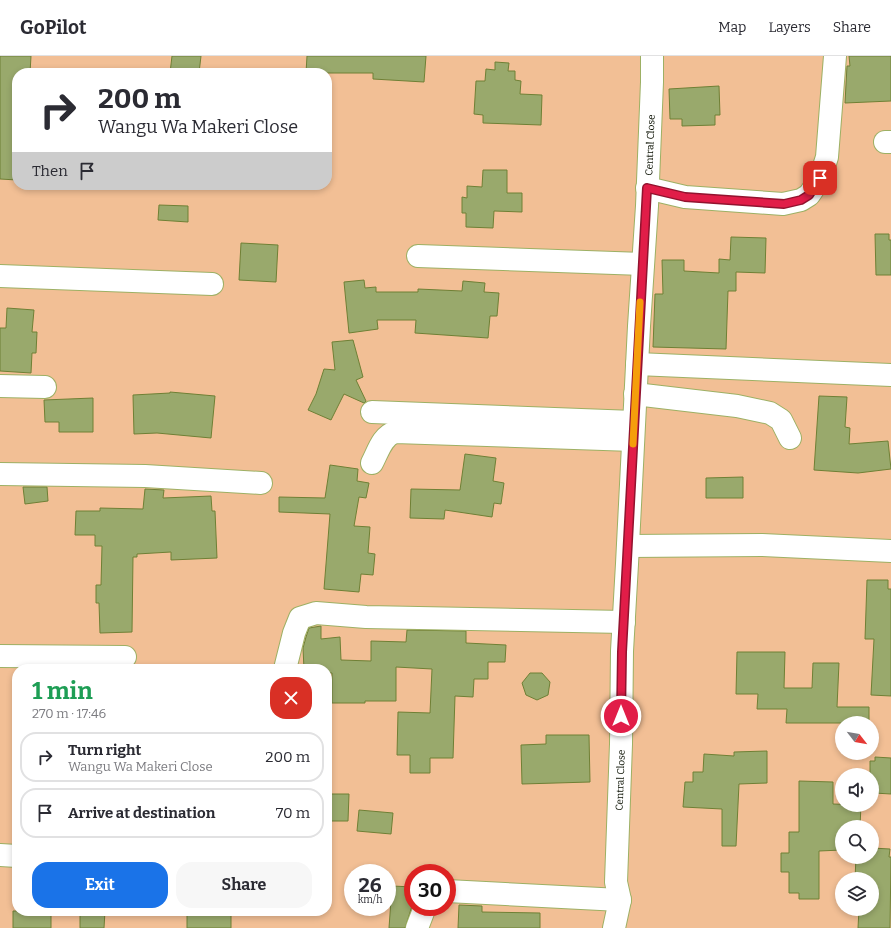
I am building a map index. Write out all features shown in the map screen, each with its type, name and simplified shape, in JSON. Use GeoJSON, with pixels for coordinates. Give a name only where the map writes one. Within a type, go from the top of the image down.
{"type":"FeatureCollection","features":[{"type":"Feature","properties":{"kind":"street","name":"Central Close"},"geometry":{"type":"LineString","coordinates":[[614,928],[620,900],[616,882],[621,744],[622,652],[647,188],[652,56]]}},
{"type":"Feature","properties":{"kind":"street"},"geometry":{"type":"LineString","coordinates":[[647,188],[685,197],[784,204],[801,200],[809,195],[820,178],[827,157],[834,56]]}},
{"type":"Feature","properties":{"kind":"street"},"geometry":{"type":"LineString","coordinates":[[418,256],[643,264]]}},
{"type":"Feature","properties":{"kind":"street"},"geometry":{"type":"LineString","coordinates":[[0,276],[212,284]]}},
{"type":"Feature","properties":{"kind":"street"},"geometry":{"type":"LineString","coordinates":[[637,364],[891,375]]}},
{"type":"Feature","properties":{"kind":"street"},"geometry":{"type":"LineString","coordinates":[[0,386],[45,387]]}},
{"type":"Feature","properties":{"kind":"street"},"geometry":{"type":"LineString","coordinates":[[635,394],[737,406],[770,413],[781,420],[790,438]]}},
{"type":"Feature","properties":{"kind":"street"},"geometry":{"type":"LineString","coordinates":[[372,412],[633,431]]}},
{"type":"Feature","properties":{"kind":"street"},"geometry":{"type":"LineString","coordinates":[[372,463],[385,438],[395,432],[633,431]]}},
{"type":"Feature","properties":{"kind":"street"},"geometry":{"type":"LineString","coordinates":[[0,474],[145,476],[261,483]]}},
{"type":"Feature","properties":{"kind":"street"},"geometry":{"type":"LineString","coordinates":[[628,546],[762,545],[891,551]]}},
{"type":"Feature","properties":{"kind":"street"},"geometry":{"type":"LineString","coordinates":[[286,664],[294,633],[300,618],[316,613],[366,617],[624,622]]}},
{"type":"Feature","properties":{"kind":"street"},"geometry":{"type":"LineString","coordinates":[[0,656],[125,657]]}},
{"type":"Feature","properties":{"kind":"street"},"geometry":{"type":"LineString","coordinates":[[0,855],[12,856]]}},
{"type":"Feature","properties":{"kind":"street"},"geometry":{"type":"LineString","coordinates":[[456,891],[620,900]]}},
{"type":"Feature","properties":{"kind":"street"},"geometry":{"type":"LineString","coordinates":[[417,928],[422,916]]}},
{"type":"Feature","properties":{"kind":"shaded area"},"geometry":{"type":"Polygon","coordinates":[[[0,56],[891,56],[891,928],[0,928],[0,56]]]}},
{"type":"Feature","properties":{"kind":"building"},"geometry":{"type":"Polygon","coordinates":[[[0,56],[31,56],[30,68],[12,68],[12,180],[0,179],[0,56]]]}},
{"type":"Feature","properties":{"kind":"building"},"geometry":{"type":"Polygon","coordinates":[[[172,56],[201,56],[200,68],[171,68],[172,56]]]}},
{"type":"Feature","properties":{"kind":"building"},"geometry":{"type":"Polygon","coordinates":[[[307,56],[426,56],[424,82],[373,79],[373,73],[332,73],[332,68],[306,68],[307,56]]]}},
{"type":"Feature","properties":{"kind":"building"},"geometry":{"type":"Polygon","coordinates":[[[849,56],[891,56],[891,101],[845,103],[847,66],[850,66],[849,56]]]}},
{"type":"Feature","properties":{"kind":"building"},"geometry":{"type":"Polygon","coordinates":[[[495,62],[509,63],[508,71],[515,71],[515,80],[521,81],[520,94],[542,95],[541,125],[483,123],[483,115],[474,114],[476,81],[485,81],[486,69],[495,70],[495,62]]]}},
{"type":"Feature","properties":{"kind":"building"},"geometry":{"type":"Polygon","coordinates":[[[719,86],[720,115],[715,115],[715,125],[682,126],[682,119],[670,119],[669,89],[719,86]]]}},
{"type":"Feature","properties":{"kind":"building"},"geometry":{"type":"Polygon","coordinates":[[[483,170],[507,170],[507,193],[522,193],[522,212],[494,211],[493,228],[466,227],[466,213],[462,213],[462,197],[467,198],[467,186],[482,187],[483,170]]]}},
{"type":"Feature","properties":{"kind":"building"},"geometry":{"type":"Polygon","coordinates":[[[159,205],[188,206],[188,222],[158,220],[159,205]]]}},
{"type":"Feature","properties":{"kind":"building"},"geometry":{"type":"Polygon","coordinates":[[[875,234],[889,234],[889,240],[891,240],[891,275],[876,275],[875,234]]]}},
{"type":"Feature","properties":{"kind":"building"},"geometry":{"type":"Polygon","coordinates":[[[731,237],[766,238],[765,273],[736,272],[736,291],[728,291],[726,349],[653,347],[655,294],[663,294],[662,260],[684,260],[684,271],[719,273],[719,259],[730,260],[731,237]]]}},
{"type":"Feature","properties":{"kind":"building"},"geometry":{"type":"Polygon","coordinates":[[[241,243],[278,245],[276,282],[239,280],[241,243]]]}},
{"type":"Feature","properties":{"kind":"building"},"geometry":{"type":"Polygon","coordinates":[[[364,280],[365,288],[376,287],[376,292],[418,292],[418,289],[462,291],[463,281],[485,283],[484,292],[499,293],[497,316],[490,316],[488,338],[415,333],[416,320],[377,320],[378,329],[349,333],[344,282],[364,280]]]}},
{"type":"Feature","properties":{"kind":"building"},"geometry":{"type":"Polygon","coordinates":[[[7,308],[34,310],[32,332],[37,332],[36,353],[32,353],[31,373],[0,371],[0,328],[6,328],[7,308]]]}},
{"type":"Feature","properties":{"kind":"building"},"geometry":{"type":"Polygon","coordinates":[[[353,340],[363,377],[356,380],[366,401],[364,403],[344,394],[331,420],[308,410],[316,394],[324,369],[335,370],[332,342],[353,340]]]}},
{"type":"Feature","properties":{"kind":"building"},"geometry":{"type":"Polygon","coordinates":[[[170,392],[215,396],[211,438],[157,433],[134,434],[133,395],[170,392]]]}},
{"type":"Feature","properties":{"kind":"building"},"geometry":{"type":"Polygon","coordinates":[[[819,396],[847,397],[845,427],[850,428],[849,444],[888,441],[891,469],[858,473],[814,470],[819,396]]]}},
{"type":"Feature","properties":{"kind":"building"},"geometry":{"type":"Polygon","coordinates":[[[93,398],[93,432],[59,432],[59,422],[45,422],[44,400],[93,398]]]}},
{"type":"Feature","properties":{"kind":"building"},"geometry":{"type":"Polygon","coordinates":[[[465,454],[496,458],[493,481],[504,483],[501,504],[494,503],[492,517],[445,510],[444,519],[410,518],[411,489],[460,490],[465,454]]]}},
{"type":"Feature","properties":{"kind":"building"},"geometry":{"type":"Polygon","coordinates":[[[330,465],[358,469],[357,481],[369,483],[366,498],[359,497],[354,526],[370,527],[368,553],[375,554],[373,575],[361,574],[359,592],[324,589],[330,514],[279,512],[279,497],[325,498],[330,465]]]}},
{"type":"Feature","properties":{"kind":"building"},"geometry":{"type":"Polygon","coordinates":[[[743,477],[743,498],[706,498],[706,478],[743,477]]]}},
{"type":"Feature","properties":{"kind":"building"},"geometry":{"type":"Polygon","coordinates":[[[23,487],[47,487],[48,501],[25,504],[23,487]]]}},
{"type":"Feature","properties":{"kind":"building"},"geometry":{"type":"Polygon","coordinates":[[[145,489],[164,490],[163,498],[211,496],[212,511],[215,511],[217,558],[171,560],[171,552],[137,554],[137,557],[133,557],[132,632],[100,633],[99,603],[96,603],[96,585],[101,585],[102,546],[95,546],[95,535],[75,535],[76,511],[100,511],[100,508],[143,509],[145,489]]]}},
{"type":"Feature","properties":{"kind":"building"},"geometry":{"type":"Polygon","coordinates":[[[867,580],[888,580],[888,589],[891,589],[891,696],[871,695],[874,639],[865,639],[867,580]]]}},
{"type":"Feature","properties":{"kind":"building"},"geometry":{"type":"Polygon","coordinates":[[[321,626],[321,639],[340,637],[341,660],[371,661],[371,641],[406,642],[407,630],[466,631],[466,643],[506,645],[505,662],[488,662],[488,679],[474,679],[473,697],[455,696],[453,758],[430,758],[430,773],[410,773],[410,755],[397,755],[398,712],[430,713],[432,669],[396,667],[396,701],[332,703],[332,664],[304,664],[303,648],[309,628],[321,626]]]}},
{"type":"Feature","properties":{"kind":"building"},"geometry":{"type":"Polygon","coordinates":[[[737,652],[785,652],[784,688],[812,688],[813,663],[839,663],[837,707],[869,707],[869,716],[835,716],[835,723],[786,723],[787,709],[757,709],[758,694],[736,694],[737,652]]]}},
{"type":"Feature","properties":{"kind":"building"},"geometry":{"type":"Polygon","coordinates":[[[530,673],[542,673],[550,682],[548,695],[537,700],[526,695],[522,683],[530,673]]]}},
{"type":"Feature","properties":{"kind":"building"},"geometry":{"type":"Polygon","coordinates":[[[546,735],[589,735],[590,782],[522,784],[521,745],[546,744],[546,735]]]}},
{"type":"Feature","properties":{"kind":"building"},"geometry":{"type":"Polygon","coordinates":[[[767,751],[767,783],[739,784],[736,846],[722,846],[722,809],[683,807],[685,782],[693,782],[693,772],[703,772],[704,754],[734,756],[734,752],[767,751]]]}},
{"type":"Feature","properties":{"kind":"building"},"geometry":{"type":"Polygon","coordinates":[[[879,757],[891,758],[891,794],[879,793],[879,768],[870,768],[870,761],[879,760],[879,757]]]}},
{"type":"Feature","properties":{"kind":"building"},"geometry":{"type":"Polygon","coordinates":[[[799,781],[833,782],[833,804],[835,804],[835,812],[861,812],[860,820],[835,820],[835,850],[819,851],[819,899],[799,899],[799,893],[789,893],[789,872],[781,872],[781,853],[789,853],[789,832],[799,832],[799,781]]]}},
{"type":"Feature","properties":{"kind":"building"},"geometry":{"type":"Polygon","coordinates":[[[332,794],[349,794],[348,821],[332,821],[332,794]]]}},
{"type":"Feature","properties":{"kind":"building"},"geometry":{"type":"Polygon","coordinates":[[[359,810],[393,813],[391,834],[357,831],[359,810]]]}},
{"type":"Feature","properties":{"kind":"building"},"geometry":{"type":"Polygon","coordinates":[[[879,848],[890,849],[890,928],[858,928],[859,916],[879,916],[879,872],[855,872],[856,864],[879,864],[879,848]]]}},
{"type":"Feature","properties":{"kind":"building"},"geometry":{"type":"Polygon","coordinates":[[[396,886],[404,887],[404,916],[409,916],[405,928],[389,928],[390,916],[396,916],[396,886]]]}},
{"type":"Feature","properties":{"kind":"building"},"geometry":{"type":"Polygon","coordinates":[[[459,905],[482,906],[482,912],[540,913],[540,928],[458,928],[459,905]]]}},
{"type":"Feature","properties":{"kind":"building"},"geometry":{"type":"Polygon","coordinates":[[[13,916],[51,916],[51,928],[13,928],[13,916]]]}},
{"type":"Feature","properties":{"kind":"building"},"geometry":{"type":"Polygon","coordinates":[[[80,916],[105,916],[104,928],[80,928],[80,916]]]}},
{"type":"Feature","properties":{"kind":"building"},"geometry":{"type":"Polygon","coordinates":[[[187,916],[231,916],[231,928],[187,928],[187,916]]]}},
{"type":"Feature","properties":{"kind":"slow traffic"},"geometry":{"type":"LineString","coordinates":[[633,444],[640,302]]}},
{"type":"Feature","properties":{"kind":"route"},"geometry":{"type":"LineString","coordinates":[[621,716],[622,652],[647,188],[685,197],[784,204],[801,200],[809,195],[815,188],[820,178]]}}]}
